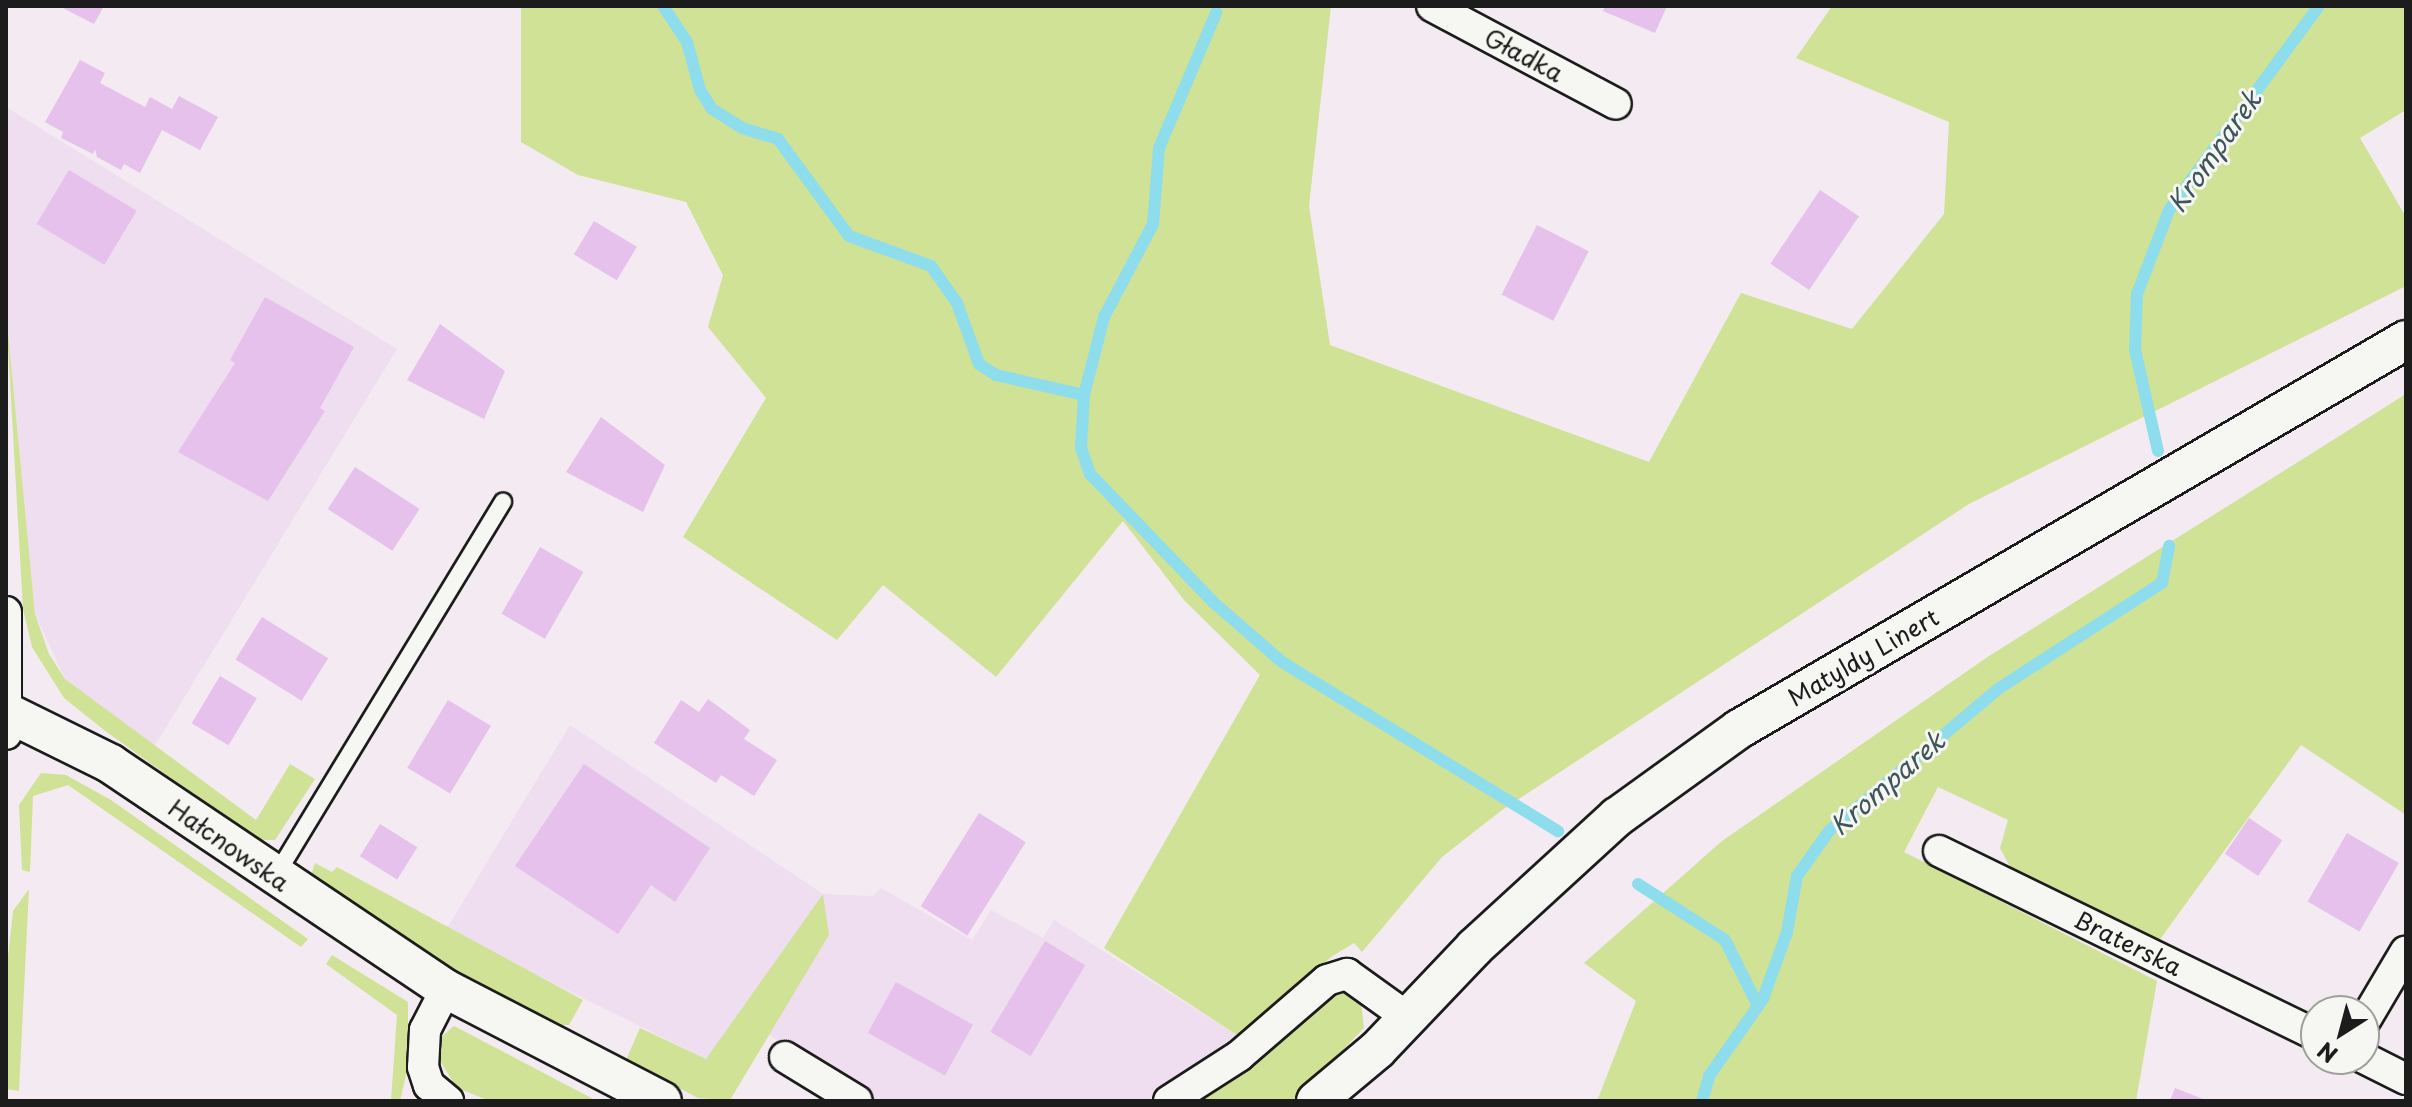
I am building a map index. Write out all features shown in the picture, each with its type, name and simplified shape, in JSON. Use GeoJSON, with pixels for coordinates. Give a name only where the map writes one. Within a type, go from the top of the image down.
{"type":"FeatureCollection","features":[{"type":"Feature","properties":{"kind":"street","name":"Gładka"},"geometry":{"type":"LineString","coordinates":[[1432,6],[1616,104]]}},
{"type":"Feature","properties":{"kind":"street","name":"Matyldy Linert"},"geometry":{"type":"LineString","coordinates":[[1316,1101],[1377,1050],[1407,1017],[1617,817],[1739,729],[2406,340]]}},
{"type":"Feature","properties":{"kind":"street"},"geometry":{"type":"LineString","coordinates":[[6,612],[6,734]]}},
{"type":"Feature","properties":{"kind":"street","name":"Hałcnowska"},"geometry":{"type":"LineString","coordinates":[[6,712],[111,764],[446,989],[662,1101]]}},
{"type":"Feature","properties":{"kind":"street","name":"Braterska"},"geometry":{"type":"LineString","coordinates":[[1939,851],[2300,1027]]}},
{"type":"Feature","properties":{"kind":"street"},"geometry":{"type":"LineString","coordinates":[[2380,995],[2406,951]]}},
{"type":"Feature","properties":{"kind":"street"},"geometry":{"type":"LineString","coordinates":[[1169,1101],[1239,1056],[1327,980],[1347,974],[1407,1017]]}},
{"type":"Feature","properties":{"kind":"street"},"geometry":{"type":"LineString","coordinates":[[446,989],[425,1030],[423,1067],[429,1085],[448,1101]]}},
{"type":"Feature","properties":{"kind":"street","name":"Matyldy Linert"},"geometry":{"type":"LineString","coordinates":[[1347,1101],[1377,1050]]}},
{"type":"Feature","properties":{"kind":"street"},"geometry":{"type":"LineString","coordinates":[[785,1057],[857,1101]]}},
{"type":"Feature","properties":{"kind":"street"},"geometry":{"type":"LineString","coordinates":[[2380,1066],[2406,1079]]}},
{"type":"Feature","properties":{"kind":"lane"},"geometry":{"type":"LineString","coordinates":[[275,877],[503,501]]}},
{"type":"Feature","properties":{"kind":"shaded area"},"geometry":{"type":"Polygon","coordinates":[[[6,107],[397,349],[154,747],[65,679],[35,614],[6,311],[6,107]]]}},
{"type":"Feature","properties":{"kind":"shaded area"},"geometry":{"type":"Polygon","coordinates":[[[570,725],[823,894],[873,896],[881,888],[972,940],[991,910],[1043,938],[1054,920],[1243,1039],[1152,1101],[875,1101],[769,1035],[742,1077],[446,930],[570,725]]]}},
{"type":"Feature","properties":{"kind":"green space"},"geometry":{"type":"Polygon","coordinates":[[[521,6],[1331,6],[1309,206],[1330,345],[1649,462],[1741,293],[1852,329],[1944,214],[1949,122],[1796,58],[1832,6],[2406,6],[2406,110],[2360,138],[2406,217],[2406,286],[1969,504],[1502,810],[1442,857],[1362,952],[1354,943],[1331,957],[1243,1039],[1104,948],[1260,675],[1184,600],[1123,521],[996,677],[883,585],[837,640],[683,537],[766,398],[708,327],[723,275],[686,202],[578,175],[521,142],[521,6]]]}},
{"type":"Feature","properties":{"kind":"green space"},"geometry":{"type":"Polygon","coordinates":[[[6,311],[35,614],[49,654],[65,679],[256,820],[290,764],[315,779],[275,840],[257,840],[104,730],[64,698],[32,647],[23,609],[6,311]]]}},
{"type":"Feature","properties":{"kind":"green space"},"geometry":{"type":"Polygon","coordinates":[[[2406,394],[2406,815],[2301,745],[2158,942],[2015,876],[2000,848],[2008,820],[1938,787],[1904,852],[2157,981],[2136,1101],[1597,1101],[1636,1001],[1584,963],[1722,841],[1989,656],[2406,394]]]}},
{"type":"Feature","properties":{"kind":"green space"},"geometry":{"type":"Polygon","coordinates":[[[41,773],[66,775],[111,800],[308,939],[301,947],[68,785],[33,796],[30,872],[22,870],[19,805],[41,773]]]}},
{"type":"Feature","properties":{"kind":"green space"},"geometry":{"type":"Polygon","coordinates":[[[315,863],[332,872],[337,867],[583,1000],[569,1025],[556,1025],[416,950],[310,879],[315,863]]]}},
{"type":"Feature","properties":{"kind":"green space"},"geometry":{"type":"Polygon","coordinates":[[[29,889],[19,1091],[6,1089],[6,976],[13,911],[29,889]]]}},
{"type":"Feature","properties":{"kind":"green space"},"geometry":{"type":"Polygon","coordinates":[[[823,894],[829,935],[730,1100],[698,1098],[626,1060],[640,1028],[706,1059],[823,894]]]}},
{"type":"Feature","properties":{"kind":"green space"},"geometry":{"type":"Polygon","coordinates":[[[332,955],[408,1002],[408,1066],[400,1101],[391,1101],[397,1015],[326,964],[332,955]]]}},
{"type":"Feature","properties":{"kind":"green space"},"geometry":{"type":"Polygon","coordinates":[[[1342,990],[1361,1001],[1364,1028],[1294,1101],[1188,1101],[1342,990]]]}},
{"type":"Feature","properties":{"kind":"green space"},"geometry":{"type":"Polygon","coordinates":[[[454,1026],[597,1101],[490,1101],[457,1088],[438,1058],[441,1037],[454,1026]]]}},
{"type":"Feature","properties":{"kind":"building"},"geometry":{"type":"Polygon","coordinates":[[[59,6],[104,6],[94,24],[59,6]]]}},
{"type":"Feature","properties":{"kind":"building"},"geometry":{"type":"Polygon","coordinates":[[[1605,6],[1667,6],[1655,33],[1603,11],[1605,6]]]}},
{"type":"Feature","properties":{"kind":"building"},"geometry":{"type":"Polygon","coordinates":[[[80,60],[105,73],[100,83],[145,107],[150,97],[172,109],[179,96],[218,117],[200,150],[162,130],[140,173],[124,164],[121,170],[97,157],[95,149],[93,154],[61,138],[63,132],[45,122],[80,60]]]}},
{"type":"Feature","properties":{"kind":"building"},"geometry":{"type":"Polygon","coordinates":[[[69,170],[137,211],[104,265],[37,224],[69,170]]]}},
{"type":"Feature","properties":{"kind":"building"},"geometry":{"type":"Polygon","coordinates":[[[1820,190],[1859,216],[1809,290],[1770,264],[1820,190]]]}},
{"type":"Feature","properties":{"kind":"building"},"geometry":{"type":"Polygon","coordinates":[[[594,221],[637,247],[617,280],[574,254],[594,221]]]}},
{"type":"Feature","properties":{"kind":"building"},"geometry":{"type":"Polygon","coordinates":[[[1537,225],[1589,251],[1553,321],[1502,294],[1537,225]]]}},
{"type":"Feature","properties":{"kind":"building"},"geometry":{"type":"Polygon","coordinates":[[[265,297],[354,347],[320,408],[325,411],[268,501],[178,452],[235,363],[230,360],[265,297]]]}},
{"type":"Feature","properties":{"kind":"building"},"geometry":{"type":"Polygon","coordinates":[[[440,324],[505,371],[484,419],[407,380],[440,324]]]}},
{"type":"Feature","properties":{"kind":"building"},"geometry":{"type":"Polygon","coordinates":[[[601,417],[665,465],[643,512],[566,472],[601,417]]]}},
{"type":"Feature","properties":{"kind":"building"},"geometry":{"type":"Polygon","coordinates":[[[355,467],[420,509],[392,551],[328,509],[355,467]]]}},
{"type":"Feature","properties":{"kind":"building"},"geometry":{"type":"Polygon","coordinates":[[[540,547],[583,572],[545,639],[502,614],[540,547]]]}},
{"type":"Feature","properties":{"kind":"building"},"geometry":{"type":"Polygon","coordinates":[[[262,617],[328,658],[302,701],[236,659],[262,617]]]}},
{"type":"Feature","properties":{"kind":"building"},"geometry":{"type":"Polygon","coordinates":[[[220,676],[257,698],[229,745],[192,723],[220,676]]]}},
{"type":"Feature","properties":{"kind":"building"},"geometry":{"type":"Polygon","coordinates":[[[708,699],[750,730],[744,739],[777,760],[754,796],[721,775],[716,783],[654,743],[681,700],[699,712],[708,699]]]}},
{"type":"Feature","properties":{"kind":"building"},"geometry":{"type":"Polygon","coordinates":[[[448,700],[491,726],[450,793],[407,768],[448,700]]]}},
{"type":"Feature","properties":{"kind":"building"},"geometry":{"type":"Polygon","coordinates":[[[584,764],[710,848],[675,902],[651,885],[618,934],[515,866],[584,764]]]}},
{"type":"Feature","properties":{"kind":"building"},"geometry":{"type":"Polygon","coordinates":[[[979,813],[1026,842],[967,935],[921,906],[979,813]]]}},
{"type":"Feature","properties":{"kind":"building"},"geometry":{"type":"Polygon","coordinates":[[[2249,818],[2282,840],[2258,876],[2225,854],[2249,818]]]}},
{"type":"Feature","properties":{"kind":"building"},"geometry":{"type":"Polygon","coordinates":[[[380,824],[417,847],[397,880],[360,856],[380,824]]]}},
{"type":"Feature","properties":{"kind":"building"},"geometry":{"type":"Polygon","coordinates":[[[2347,833],[2399,863],[2359,931],[2308,901],[2347,833]]]}},
{"type":"Feature","properties":{"kind":"building"},"geometry":{"type":"Polygon","coordinates":[[[1045,941],[1085,965],[1031,1056],[990,1032],[1045,941]]]}},
{"type":"Feature","properties":{"kind":"building"},"geometry":{"type":"Polygon","coordinates":[[[896,982],[973,1025],[945,1075],[868,1033],[896,982]]]}},
{"type":"Feature","properties":{"kind":"building"},"geometry":{"type":"Polygon","coordinates":[[[2175,1088],[2208,1101],[2170,1101],[2175,1088]]]}},
{"type":"Feature","properties":{"kind":"waterway"},"geometry":{"type":"LineString","coordinates":[[663,6],[687,42],[700,90],[712,109],[742,128],[778,139],[849,236],[931,266],[957,303],[979,364],[996,375],[1084,395],[1081,448],[1090,474],[1213,602],[1282,662],[1558,831]]}},
{"type":"Feature","properties":{"kind":"waterway","name":"Kromparek"},"geometry":{"type":"LineString","coordinates":[[2158,451],[2135,350],[2137,294],[2169,210],[2319,6]]}},
{"type":"Feature","properties":{"kind":"waterway"},"geometry":{"type":"LineString","coordinates":[[1084,395],[1104,317],[1153,224],[1159,148],[1216,13]]}},
{"type":"Feature","properties":{"kind":"waterway","name":"Kromparek"},"geometry":{"type":"LineString","coordinates":[[1702,1101],[1709,1076],[1763,999],[1787,932],[1797,876],[1829,831],[1998,689],[2162,583],[2169,546]]}},
{"type":"Feature","properties":{"kind":"waterway"},"geometry":{"type":"LineString","coordinates":[[1638,884],[1725,940],[1758,1006]]}}]}
